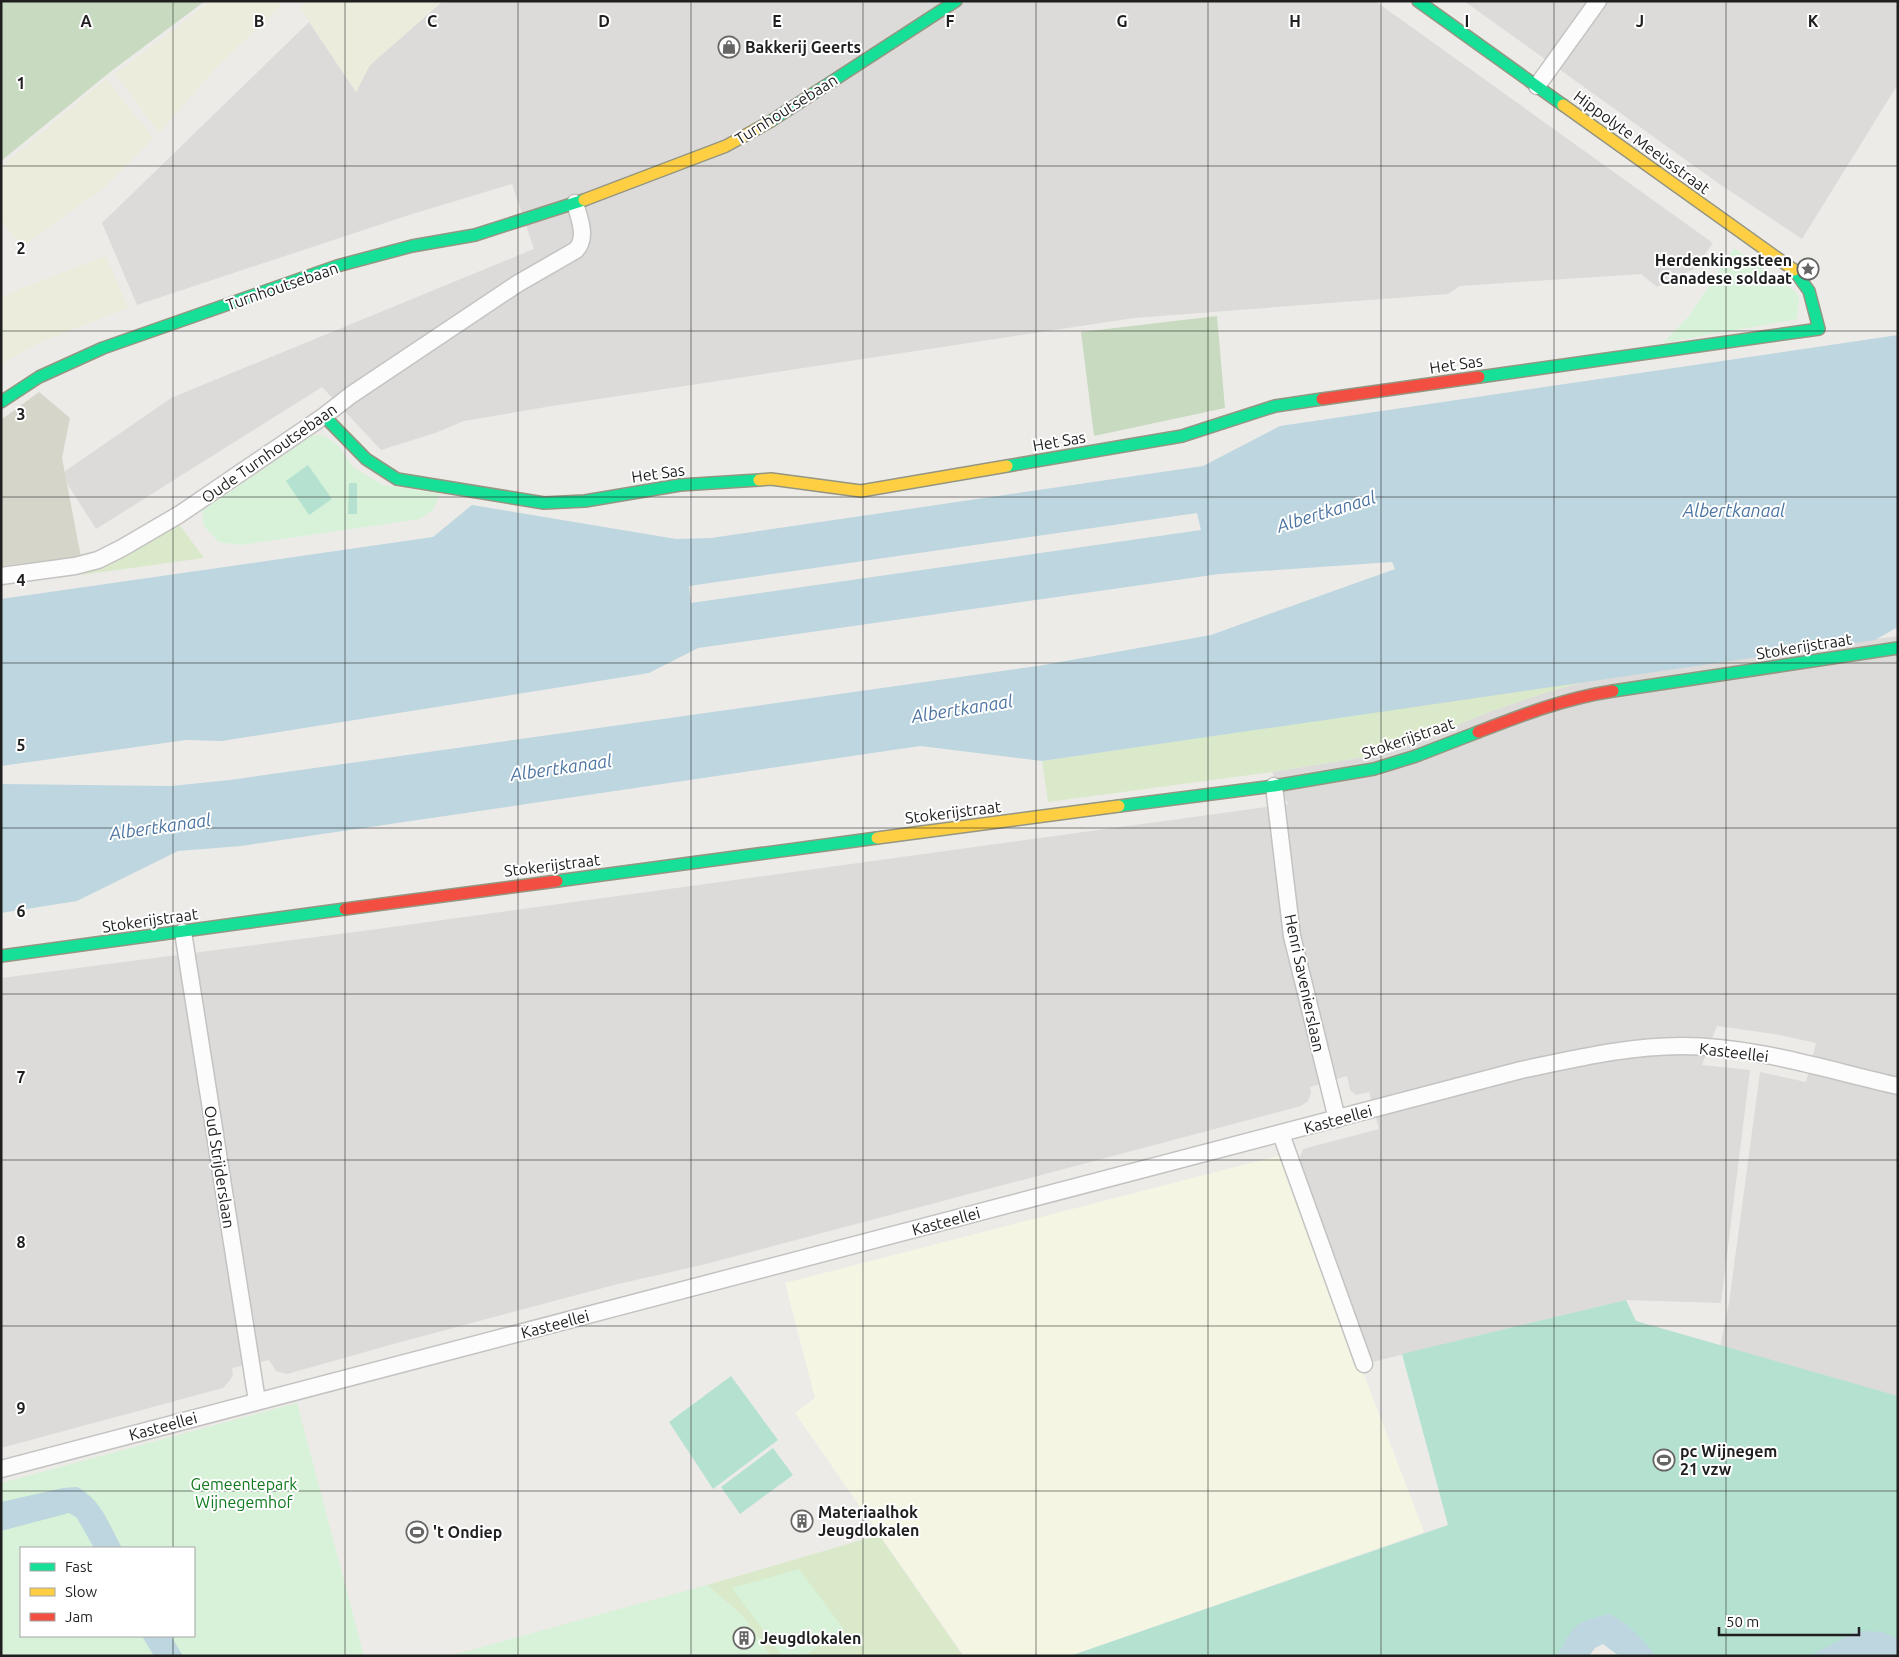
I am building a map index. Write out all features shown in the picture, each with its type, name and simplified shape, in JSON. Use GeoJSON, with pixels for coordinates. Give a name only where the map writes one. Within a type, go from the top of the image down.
{"type":"FeatureCollection","features":[{"type":"Feature","properties":{"kind":"street","name":"Turnhoutsebaan"},"geometry":{"type":"LineString","coordinates":[[1,402],[39,377],[103,348],[187,318],[337,266],[412,246],[475,235],[575,203],[748,136],[956,1]]}},
{"type":"Feature","properties":{"kind":"street","name":"Hippolyte Meeùsstraat"},"geometry":{"type":"LineString","coordinates":[[1418,1],[1795,271],[1810,292],[1815,303],[1819,329]]}},
{"type":"Feature","properties":{"kind":"street"},"geometry":{"type":"LineString","coordinates":[[1537,86],[1598,1]]}},
{"type":"Feature","properties":{"kind":"street","name":"Oude Turnhoutsebaan"},"geometry":{"type":"LineString","coordinates":[[1,576],[75,566],[98,560],[180,514],[517,284],[576,250],[580,245],[582,233],[575,203]]}},
{"type":"Feature","properties":{"kind":"street","name":"Het Sas"},"geometry":{"type":"LineString","coordinates":[[324,416],[363,458],[381,472],[397,479],[544,503],[585,501],[680,485],[771,479],[862,491],[1182,436],[1275,406],[1819,329]]}},
{"type":"Feature","properties":{"kind":"street","name":"Stokerijstraat"},"geometry":{"type":"LineString","coordinates":[[1,956],[332,910],[1274,786],[1374,769],[1416,756],[1510,719],[1554,704],[1589,695],[1898,648]]}},
{"type":"Feature","properties":{"kind":"street","name":"Henri Savenierslaan"},"geometry":{"type":"LineString","coordinates":[[1274,786],[1292,936],[1337,1119]]}},
{"type":"Feature","properties":{"kind":"street","name":"Oud Strijderslaan"},"geometry":{"type":"LineString","coordinates":[[183,932],[257,1401]]}},
{"type":"Feature","properties":{"kind":"street","name":"Kasteellei"},"geometry":{"type":"LineString","coordinates":[[1,1469],[1531,1068],[1608,1052],[1681,1046],[1725,1048],[1762,1054],[1898,1086]]}},
{"type":"Feature","properties":{"kind":"street"},"geometry":{"type":"LineString","coordinates":[[1281,1134],[1364,1364]]}},
{"type":"Feature","properties":{"kind":"shaded area"},"geometry":{"type":"Polygon","coordinates":[[[211,1],[278,1],[281,6],[218,66],[159,133],[115,74],[211,1]]]}},
{"type":"Feature","properties":{"kind":"shaded area"},"geometry":{"type":"Polygon","coordinates":[[[309,1],[443,1],[370,65],[356,92],[300,8],[309,1]]]}},
{"type":"Feature","properties":{"kind":"shaded area"},"geometry":{"type":"Polygon","coordinates":[[[443,1],[1375,1],[1713,243],[1694,269],[1657,287],[1641,274],[1460,286],[1448,294],[1134,318],[464,421],[435,433],[381,450],[322,387],[96,529],[61,474],[171,398],[534,249],[512,184],[409,215],[137,305],[102,223],[309,22],[356,92],[370,65],[443,1]]]}},
{"type":"Feature","properties":{"kind":"shaded area"},"geometry":{"type":"Polygon","coordinates":[[[1464,1],[1898,1],[1898,84],[1802,239],[1718,183],[1464,1]]]}},
{"type":"Feature","properties":{"kind":"shaded area"},"geometry":{"type":"Polygon","coordinates":[[[106,79],[153,138],[106,186],[22,247],[1,221],[1,167],[106,79]]]}},
{"type":"Feature","properties":{"kind":"shaded area"},"geometry":{"type":"Polygon","coordinates":[[[106,256],[128,308],[43,341],[1,364],[1,299],[19,289],[106,256]]]}},
{"type":"Feature","properties":{"kind":"shaded area"},"geometry":{"type":"Polygon","coordinates":[[[39,392],[70,418],[62,458],[81,557],[1,566],[1,420],[39,392]]]}},
{"type":"Feature","properties":{"kind":"shaded area"},"geometry":{"type":"Polygon","coordinates":[[[1898,636],[1898,1408],[1718,1357],[1729,1303],[1760,1072],[1806,1082],[1816,1043],[1774,1034],[1717,1026],[1702,1065],[1750,1070],[1721,1303],[1626,1300],[1372,1362],[1298,1162],[1303,1149],[1379,1129],[1369,1092],[1356,1095],[1350,1090],[1347,1076],[1310,1087],[1311,1093],[1308,1101],[1301,1106],[702,1265],[618,1284],[287,1374],[276,1371],[269,1360],[232,1368],[233,1374],[231,1379],[223,1388],[1,1448],[1,978],[370,930],[1288,804],[1272,772],[1370,756],[1404,746],[1489,712],[1547,692],[1587,681],[1898,636]]]}},
{"type":"Feature","properties":{"kind":"shaded area"},"geometry":{"type":"Polygon","coordinates":[[[1282,1155],[1360,1372],[1363,1372],[1424,1532],[1070,1656],[964,1656],[795,1413],[815,1398],[785,1283],[1282,1155]]]}},
{"type":"Feature","properties":{"kind":"green space"},"geometry":{"type":"Polygon","coordinates":[[[1,1],[205,1],[110,72],[1,161],[1,1]]]}},
{"type":"Feature","properties":{"kind":"green space"},"geometry":{"type":"Polygon","coordinates":[[[1734,248],[1792,289],[1799,297],[1797,319],[1663,343],[1689,316],[1734,248]]]}},
{"type":"Feature","properties":{"kind":"green space"},"geometry":{"type":"Polygon","coordinates":[[[1217,316],[1225,408],[1094,436],[1081,332],[1217,316]]]}},
{"type":"Feature","properties":{"kind":"green space"},"geometry":{"type":"Polygon","coordinates":[[[313,435],[324,436],[338,445],[354,468],[383,485],[440,494],[433,510],[420,519],[241,545],[219,542],[204,526],[202,511],[313,435]]]}},
{"type":"Feature","properties":{"kind":"green space"},"geometry":{"type":"Polygon","coordinates":[[[308,465],[332,499],[309,515],[286,481],[308,465]]]}},
{"type":"Feature","properties":{"kind":"green space"},"geometry":{"type":"Polygon","coordinates":[[[349,483],[357,483],[357,514],[348,514],[349,483]]]}},
{"type":"Feature","properties":{"kind":"green space"},"geometry":{"type":"Polygon","coordinates":[[[179,524],[204,558],[81,575],[179,524]]]}},
{"type":"Feature","properties":{"kind":"green space"},"geometry":{"type":"Polygon","coordinates":[[[1587,681],[1547,692],[1489,712],[1404,746],[1370,756],[1272,772],[1048,802],[1042,761],[1587,681]]]}},
{"type":"Feature","properties":{"kind":"green space","name":"pc Wijnegem 21 vzw"},"geometry":{"type":"Polygon","coordinates":[[[1626,1300],[1636,1321],[1898,1396],[1898,1653],[1842,1656],[1639,1656],[1604,1632],[1578,1656],[1070,1656],[1448,1525],[1402,1354],[1626,1300]]]}},
{"type":"Feature","properties":{"kind":"green space"},"geometry":{"type":"Polygon","coordinates":[[[731,1376],[778,1440],[713,1489],[669,1422],[731,1376]]]}},
{"type":"Feature","properties":{"kind":"green space","name":"Gemeentepark Wijnegemhof"},"geometry":{"type":"Polygon","coordinates":[[[297,1403],[364,1656],[1,1656],[1,1483],[297,1403]]]}},
{"type":"Feature","properties":{"kind":"green space"},"geometry":{"type":"Polygon","coordinates":[[[773,1448],[793,1475],[740,1514],[721,1487],[773,1448]]]}},
{"type":"Feature","properties":{"kind":"green space"},"geometry":{"type":"Polygon","coordinates":[[[879,1535],[963,1656],[771,1656],[743,1616],[707,1585],[879,1535]]]}},
{"type":"Feature","properties":{"kind":"green space"},"geometry":{"type":"Polygon","coordinates":[[[799,1569],[843,1628],[805,1656],[782,1656],[732,1588],[799,1569]]]}},
{"type":"Feature","properties":{"kind":"green space"},"geometry":{"type":"Polygon","coordinates":[[[707,1585],[743,1616],[771,1656],[449,1656],[707,1585]]]}},
{"type":"Feature","properties":{"kind":"water","name":"Albertkanaal"},"geometry":{"type":"Polygon","coordinates":[[[1898,335],[1898,627],[1875,640],[1042,761],[920,746],[241,846],[178,851],[77,901],[1,913],[1,784],[171,786],[230,780],[1038,666],[1211,635],[1395,569],[1392,562],[1219,574],[698,648],[649,673],[222,741],[186,740],[1,766],[1,599],[433,537],[472,505],[676,539],[711,538],[1203,466],[1280,426],[1898,335]],[[1197,513],[689,586],[691,603],[1201,530],[1197,513]]]}},
{"type":"Feature","properties":{"kind":"water"},"geometry":{"type":"Polygon","coordinates":[[[77,1487],[93,1499],[109,1522],[122,1547],[93,1547],[77,1518],[69,1513],[1,1531],[1,1502],[63,1488],[77,1487]]]}},
{"type":"Feature","properties":{"kind":"water"},"geometry":{"type":"Polygon","coordinates":[[[1609,1614],[1629,1627],[1656,1656],[1619,1656],[1603,1644],[1595,1648],[1589,1656],[1557,1656],[1576,1626],[1588,1620],[1609,1614]]]}},
{"type":"Feature","properties":{"kind":"water"},"geometry":{"type":"Polygon","coordinates":[[[1855,1632],[1882,1632],[1898,1639],[1898,1656],[1810,1656],[1855,1632]]]}},
{"type":"Feature","properties":{"kind":"water"},"geometry":{"type":"Polygon","coordinates":[[[143,1637],[172,1637],[183,1656],[154,1656],[143,1637]]]}},
{"type":"Feature","properties":{"kind":"traffic: fast"},"geometry":{"type":"LineString","coordinates":[[771,121],[956,1]]}},
{"type":"Feature","properties":{"kind":"traffic: fast"},"geometry":{"type":"LineString","coordinates":[[1418,1],[1563,105]]}},
{"type":"Feature","properties":{"kind":"traffic: fast"},"geometry":{"type":"LineString","coordinates":[[1,402],[39,377],[103,348],[337,266],[412,246],[475,235],[584,200]]}},
{"type":"Feature","properties":{"kind":"traffic: fast"},"geometry":{"type":"LineString","coordinates":[[1479,377],[1819,329],[1809,291],[1794,270]]}},
{"type":"Feature","properties":{"kind":"traffic: fast"},"geometry":{"type":"LineString","coordinates":[[1007,466],[1182,436],[1275,406],[1322,399]]}},
{"type":"Feature","properties":{"kind":"traffic: fast"},"geometry":{"type":"LineString","coordinates":[[324,416],[366,459],[397,479],[544,503],[585,501],[680,485],[759,480]]}},
{"type":"Feature","properties":{"kind":"traffic: fast"},"geometry":{"type":"LineString","coordinates":[[1613,691],[1898,648]]}},
{"type":"Feature","properties":{"kind":"traffic: fast"},"geometry":{"type":"LineString","coordinates":[[1119,806],[1274,786],[1374,769],[1416,756],[1478,732]]}},
{"type":"Feature","properties":{"kind":"traffic: fast"},"geometry":{"type":"LineString","coordinates":[[557,881],[877,838]]}},
{"type":"Feature","properties":{"kind":"traffic: fast"},"geometry":{"type":"LineString","coordinates":[[1,956],[345,909]]}},
{"type":"Feature","properties":{"kind":"traffic: slow"},"geometry":{"type":"LineString","coordinates":[[1563,105],[1794,270]]}},
{"type":"Feature","properties":{"kind":"traffic: slow"},"geometry":{"type":"LineString","coordinates":[[584,200],[726,146],[771,121]]}},
{"type":"Feature","properties":{"kind":"traffic: slow"},"geometry":{"type":"LineString","coordinates":[[759,480],[771,479],[861,491],[1007,466]]}},
{"type":"Feature","properties":{"kind":"traffic: slow"},"geometry":{"type":"LineString","coordinates":[[877,838],[1119,806]]}},
{"type":"Feature","properties":{"kind":"traffic: jam"},"geometry":{"type":"LineString","coordinates":[[1322,399],[1479,377]]}},
{"type":"Feature","properties":{"kind":"traffic: jam"},"geometry":{"type":"LineString","coordinates":[[1478,732],[1528,713],[1613,691]]}},
{"type":"Feature","properties":{"kind":"traffic: jam"},"geometry":{"type":"LineString","coordinates":[[345,909],[557,881]]}},
{"type":"Feature","properties":{"kind":"place","name":"Bakkerij Geerts"},"geometry":{"type":"Point","coordinates":[729,47]}},
{"type":"Feature","properties":{"kind":"place","name":"Herdenkingssteen Canadese soldaat"},"geometry":{"type":"Point","coordinates":[1808,269]}},
{"type":"Feature","properties":{"kind":"place","name":"pc Wijnegem 21 vzw"},"geometry":{"type":"Point","coordinates":[1664,1460]}},
{"type":"Feature","properties":{"kind":"place","name":"Materiaalhok Jeugdlokalen"},"geometry":{"type":"Point","coordinates":[802,1521]}},
{"type":"Feature","properties":{"kind":"place","name":"'t Ondiep"},"geometry":{"type":"Point","coordinates":[417,1532]}},
{"type":"Feature","properties":{"kind":"place","name":"Jeugdlokalen"},"geometry":{"type":"Point","coordinates":[744,1638]}}]}
